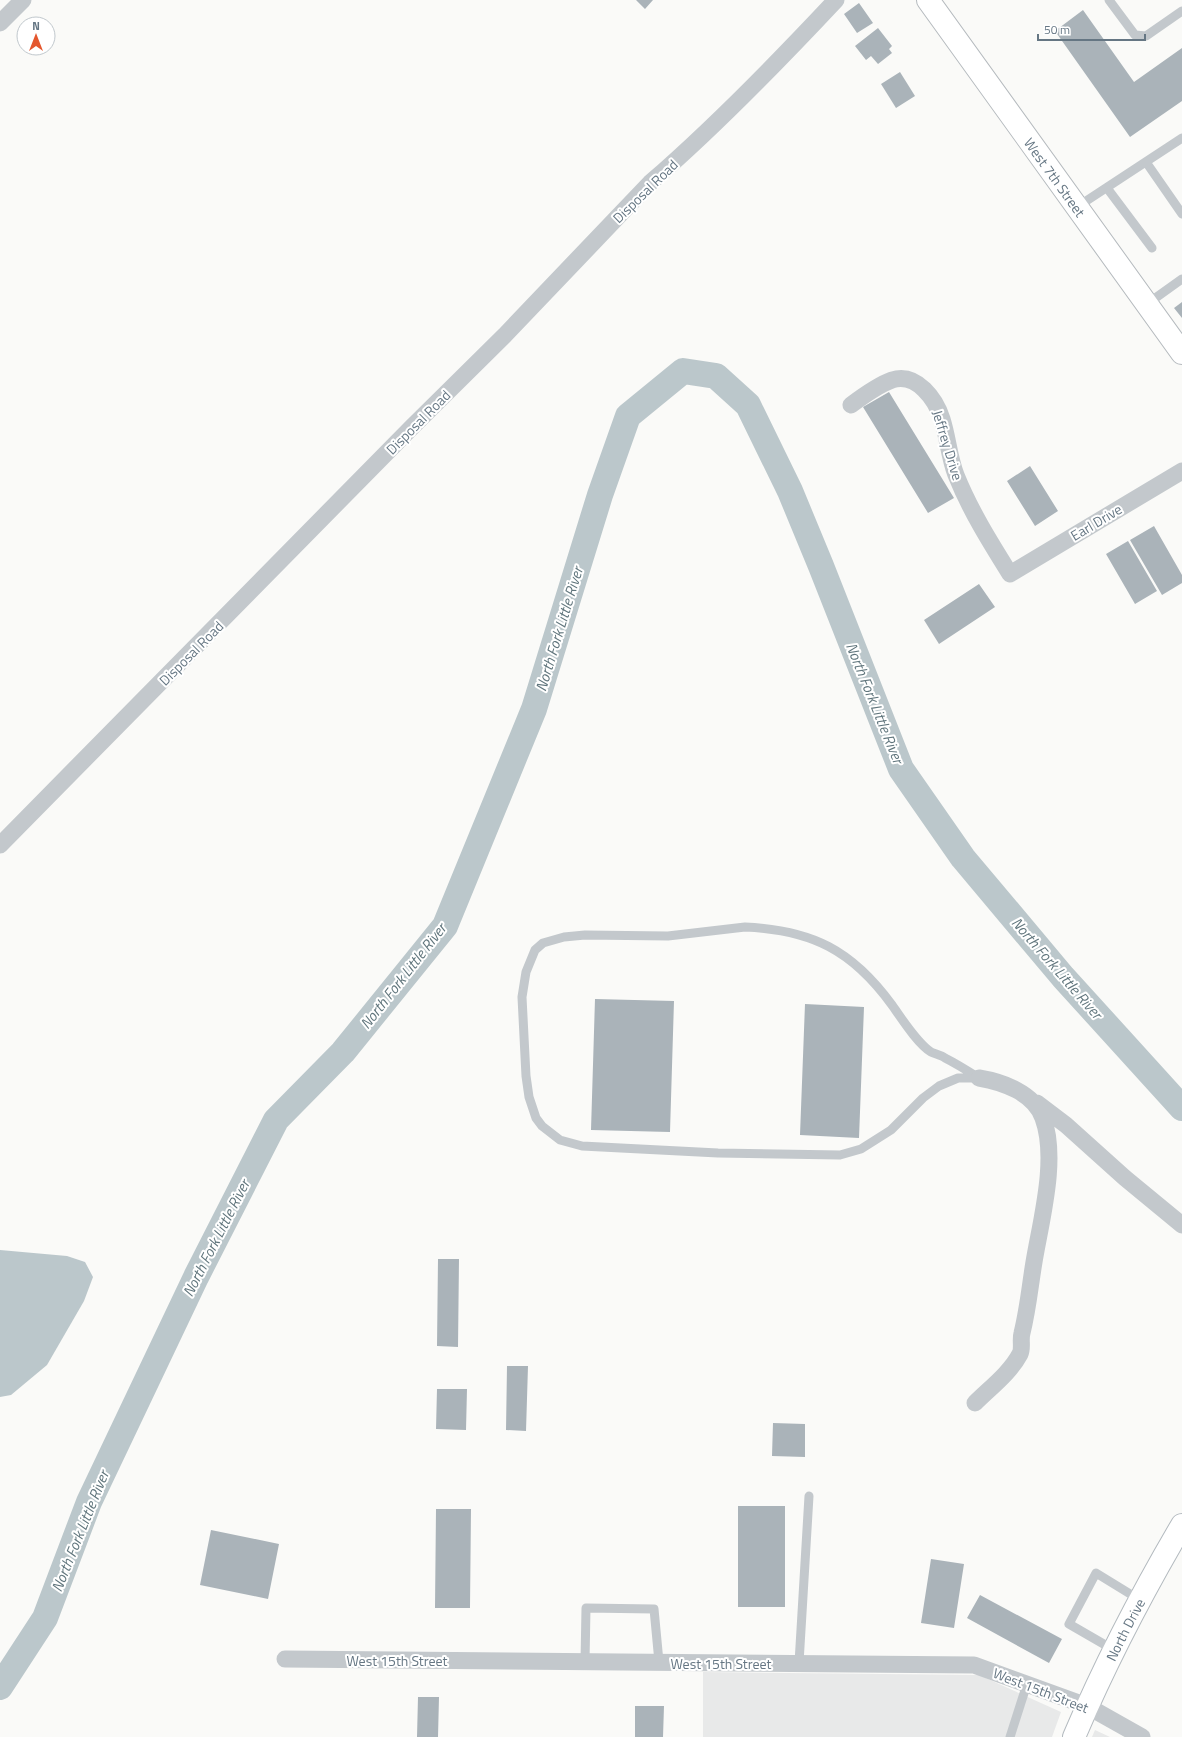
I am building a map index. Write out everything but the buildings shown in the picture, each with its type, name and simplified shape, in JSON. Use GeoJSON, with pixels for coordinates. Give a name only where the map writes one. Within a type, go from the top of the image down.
{"type":"FeatureCollection","features":[{"type":"Feature","properties":{"kind":"main road","name":"West 7th Street"},"geometry":{"type":"LineString","coordinates":[[928,0],[1182,353]]}},
{"type":"Feature","properties":{"kind":"main road","name":"North Drive"},"geometry":{"type":"LineString","coordinates":[[1074,1737],[1114,1650],[1182,1524]]}},
{"type":"Feature","properties":{"kind":"street"},"geometry":{"type":"LineString","coordinates":[[0,23],[23,0]]}},
{"type":"Feature","properties":{"kind":"street","name":"Disposal Road"},"geometry":{"type":"LineString","coordinates":[[0,844],[505,335],[650,183],[676,160],[789,50],[836,0]]}},
{"type":"Feature","properties":{"kind":"street","name":"Jeffrey Drive"},"geometry":{"type":"LineString","coordinates":[[851,405],[870,392],[893,380],[907,380],[917,384],[926,391],[933,399],[942,420],[953,467],[963,492],[973,513],[1010,574]]}},
{"type":"Feature","properties":{"kind":"street","name":"Earl Drive"},"geometry":{"type":"LineString","coordinates":[[1010,574],[1182,471]]}},
{"type":"Feature","properties":{"kind":"street"},"geometry":{"type":"LineString","coordinates":[[979,1078],[1010,1087],[1030,1098],[1066,1124],[1125,1178],[1182,1225]]}},
{"type":"Feature","properties":{"kind":"street"},"geometry":{"type":"LineString","coordinates":[[975,1403],[1013,1365],[1021,1352],[1021,1335],[1031,1292],[1034,1263],[1045,1203],[1048,1169],[1048,1143],[1043,1117],[1030,1098]]}},
{"type":"Feature","properties":{"kind":"street","name":"West 15th Street"},"geometry":{"type":"LineString","coordinates":[[285,1659],[974,1665],[1087,1706],[1142,1737]]}},
{"type":"Feature","properties":{"kind":"lane"},"geometry":{"type":"LineString","coordinates":[[1109,0],[1136,35],[1146,36],[1182,11]]}},
{"type":"Feature","properties":{"kind":"lane"},"geometry":{"type":"LineString","coordinates":[[1077,207],[1182,138]]}},
{"type":"Feature","properties":{"kind":"lane"},"geometry":{"type":"LineString","coordinates":[[1146,162],[1182,214]]}},
{"type":"Feature","properties":{"kind":"lane"},"geometry":{"type":"LineString","coordinates":[[1107,188],[1152,248]]}},
{"type":"Feature","properties":{"kind":"lane"},"geometry":{"type":"LineString","coordinates":[[1147,304],[1182,279]]}},
{"type":"Feature","properties":{"kind":"lane"},"geometry":{"type":"LineString","coordinates":[[745,927],[768,928],[792,932],[824,944],[844,956],[862,970],[883,992],[920,1041],[932,1052],[979,1078],[958,1078],[939,1086],[922,1098],[891,1130],[861,1149],[840,1156],[718,1153],[582,1146],[570,1144],[560,1140],[542,1126],[531,1108],[526,1076],[522,997],[526,972],[535,950],[544,944],[564,937],[585,935],[668,936],[745,927]]}},
{"type":"Feature","properties":{"kind":"lane"},"geometry":{"type":"LineString","coordinates":[[799,1663],[809,1496]]}},
{"type":"Feature","properties":{"kind":"lane"},"geometry":{"type":"LineString","coordinates":[[1114,1650],[1069,1624],[1096,1573],[1140,1600]]}},
{"type":"Feature","properties":{"kind":"lane"},"geometry":{"type":"LineString","coordinates":[[585,1662],[586,1608],[654,1609],[659,1662]]}},
{"type":"Feature","properties":{"kind":"lane"},"geometry":{"type":"LineString","coordinates":[[1010,1737],[1027,1684]]}},
{"type":"Feature","properties":{"kind":"shaded area"},"geometry":{"type":"Polygon","coordinates":[[[0,1250],[67,1256],[85,1262],[93,1277],[84,1301],[47,1365],[11,1395],[0,1397],[0,1250]]]}},
{"type":"Feature","properties":{"kind":"shaded area"},"geometry":{"type":"Polygon","coordinates":[[[703,1672],[979,1675],[1061,1712],[1052,1737],[703,1737],[703,1672]]]}},
{"type":"Feature","properties":{"kind":"shaded area"},"geometry":{"type":"Polygon","coordinates":[[[1095,1730],[1110,1737],[1092,1737],[1095,1730]]]}},
{"type":"Feature","properties":{"kind":"waterway","name":"North Fork Little River"},"geometry":{"type":"LineString","coordinates":[[0,1687],[45,1618],[89,1502],[196,1277],[276,1120],[343,1052],[445,926],[534,709],[600,495],[628,416],[683,371],[716,376],[748,405],[790,491],[901,769],[963,858],[1063,977],[1182,1108]]}}]}
